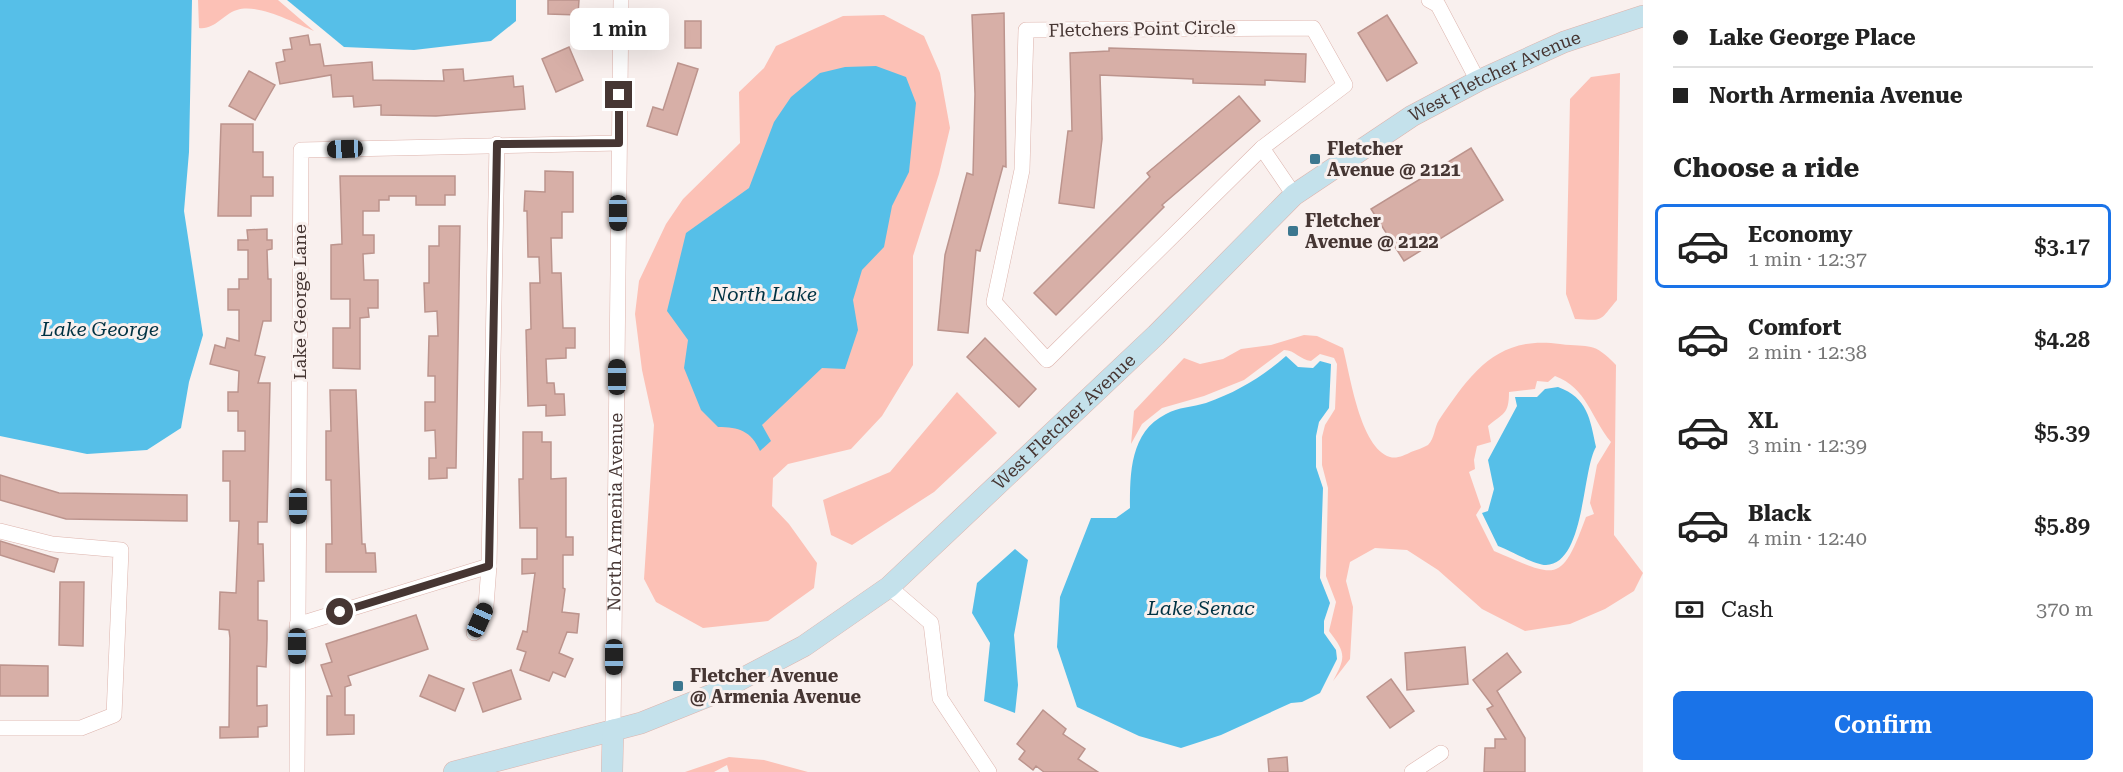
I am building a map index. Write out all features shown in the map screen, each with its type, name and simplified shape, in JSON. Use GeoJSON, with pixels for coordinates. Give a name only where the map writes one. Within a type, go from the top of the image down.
{"type":"FeatureCollection","features":[{"type":"Feature","properties":{"kind":"main road","name":"West Fletcher Avenue"},"geometry":{"type":"LineString","coordinates":[[454,772],[641,723],[701,699],[804,646],[889,587],[1156,335],[1294,195],[1412,116],[1478,81],[1564,42],[1643,16]]}},
{"type":"Feature","properties":{"kind":"main road","name":"North Armenia Avenue"},"geometry":{"type":"LineString","coordinates":[[612,772],[613,730]]}},
{"type":"Feature","properties":{"kind":"street","name":"North Armenia Avenue"},"geometry":{"type":"LineString","coordinates":[[613,730],[621,0]]}},
{"type":"Feature","properties":{"kind":"street"},"geometry":{"type":"LineString","coordinates":[[1437,2],[1478,81]]}},
{"type":"Feature","properties":{"kind":"street","name":"Fletchers Point Circle"},"geometry":{"type":"LineString","coordinates":[[1313,28],[1345,85],[1262,147],[1047,360],[994,302],[1022,170],[1026,30],[1313,28]]}},
{"type":"Feature","properties":{"kind":"street","name":"Lake George Lane"},"geometry":{"type":"LineString","coordinates":[[297,772],[301,150],[619,143]]}},
{"type":"Feature","properties":{"kind":"street"},"geometry":{"type":"LineString","coordinates":[[474,633],[486,606],[489,566],[497,144]]}},
{"type":"Feature","properties":{"kind":"street"},"geometry":{"type":"LineString","coordinates":[[1262,147],[1294,195]]}},
{"type":"Feature","properties":{"kind":"street"},"geometry":{"type":"LineString","coordinates":[[0,531],[52,544],[121,550],[114,715],[81,728],[0,728]]}},
{"type":"Feature","properties":{"kind":"street"},"geometry":{"type":"LineString","coordinates":[[297,625],[489,566]]}},
{"type":"Feature","properties":{"kind":"street"},"geometry":{"type":"LineString","coordinates":[[889,587],[931,623],[940,698],[989,772]]}},
{"type":"Feature","properties":{"kind":"street"},"geometry":{"type":"LineString","coordinates":[[1412,772],[1441,753]]}},
{"type":"Feature","properties":{"kind":"shaded area"},"geometry":{"type":"Polygon","coordinates":[[[198,0],[278,0],[314,31],[255,9],[237,10],[210,27],[199,28],[198,0]]]}},
{"type":"Feature","properties":{"kind":"shaded area"},"geometry":{"type":"Polygon","coordinates":[[[884,15],[924,36],[940,73],[950,128],[939,174],[913,256],[913,365],[882,416],[851,449],[788,464],[773,478],[772,506],[789,524],[817,563],[814,588],[768,621],[703,628],[656,602],[644,579],[654,425],[642,370],[635,314],[639,281],[666,224],[683,199],[740,143],[739,92],[764,68],[776,46],[843,16],[884,15]]]}},
{"type":"Feature","properties":{"kind":"shaded area"},"geometry":{"type":"Polygon","coordinates":[[[1620,73],[1617,300],[1600,318],[1575,319],[1566,294],[1570,99],[1591,77],[1620,73]]]}},
{"type":"Feature","properties":{"kind":"shaded area"},"geometry":{"type":"Polygon","coordinates":[[[1304,335],[1317,336],[1343,348],[1353,392],[1364,425],[1371,440],[1380,451],[1390,457],[1398,457],[1428,445],[1439,420],[1463,387],[1488,361],[1502,352],[1519,345],[1538,343],[1585,346],[1602,352],[1616,365],[1614,535],[1643,573],[1634,591],[1605,609],[1570,624],[1525,631],[1482,609],[1438,570],[1407,550],[1375,548],[1350,562],[1346,581],[1353,607],[1350,659],[1333,681],[1342,655],[1339,645],[1329,631],[1336,602],[1326,576],[1328,488],[1322,465],[1322,437],[1325,425],[1335,409],[1337,364],[1334,358],[1320,354],[1311,361],[1284,350],[1244,380],[1204,396],[1162,408],[1142,424],[1131,444],[1134,411],[1184,358],[1200,364],[1223,359],[1241,349],[1271,345],[1304,335]],[[1555,376],[1548,382],[1537,381],[1535,389],[1509,392],[1506,409],[1488,426],[1491,442],[1477,446],[1475,469],[1469,472],[1481,507],[1476,515],[1494,551],[1531,567],[1544,570],[1554,570],[1563,565],[1570,555],[1586,517],[1594,514],[1590,503],[1597,465],[1611,442],[1588,404],[1566,381],[1555,376]]]}},
{"type":"Feature","properties":{"kind":"shaded area"},"geometry":{"type":"Polygon","coordinates":[[[957,392],[997,433],[934,492],[852,545],[831,535],[823,500],[890,472],[957,392]]]}},
{"type":"Feature","properties":{"kind":"shaded area"},"geometry":{"type":"Polygon","coordinates":[[[729,757],[764,760],[808,772],[729,772],[727,765],[714,772],[685,772],[729,757]]]}},
{"type":"Feature","properties":{"kind":"water","name":"Lake George"},"geometry":{"type":"Polygon","coordinates":[[[0,0],[192,0],[189,152],[184,211],[203,335],[189,382],[181,428],[147,450],[87,454],[0,436],[0,0]]]}},
{"type":"Feature","properties":{"kind":"water"},"geometry":{"type":"Polygon","coordinates":[[[287,0],[516,0],[516,21],[491,41],[414,50],[344,47],[287,0]]]}},
{"type":"Feature","properties":{"kind":"water","name":"North Lake"},"geometry":{"type":"Polygon","coordinates":[[[876,66],[906,77],[916,103],[909,172],[892,206],[884,247],[862,270],[853,300],[858,330],[845,369],[822,368],[762,425],[771,441],[760,451],[753,439],[744,432],[738,429],[718,427],[701,410],[684,368],[688,340],[667,311],[686,233],[749,188],[774,122],[791,97],[820,73],[845,67],[876,66]]]}},
{"type":"Feature","properties":{"kind":"water","name":"Lake Senac"},"geometry":{"type":"Polygon","coordinates":[[[1286,356],[1298,367],[1313,368],[1320,361],[1331,364],[1329,408],[1319,422],[1316,436],[1316,467],[1323,488],[1320,578],[1330,603],[1324,621],[1324,633],[1336,650],[1337,659],[1320,693],[1302,702],[1291,703],[1221,735],[1181,748],[1139,736],[1077,707],[1057,647],[1060,597],[1091,518],[1116,518],[1130,508],[1134,455],[1145,431],[1154,422],[1181,408],[1206,403],[1239,389],[1268,371],[1286,356]]]}},
{"type":"Feature","properties":{"kind":"water"},"geometry":{"type":"Polygon","coordinates":[[[1558,387],[1582,403],[1589,419],[1596,447],[1591,459],[1575,533],[1568,549],[1559,561],[1546,565],[1498,546],[1482,513],[1488,511],[1494,489],[1488,460],[1517,406],[1515,397],[1537,397],[1545,389],[1558,387]]]}},
{"type":"Feature","properties":{"kind":"water"},"geometry":{"type":"Polygon","coordinates":[[[1015,549],[1028,560],[1014,635],[1018,685],[1015,713],[984,701],[990,643],[972,613],[977,583],[1015,549]]]}},
{"type":"Feature","properties":{"kind":"building"},"geometry":{"type":"Polygon","coordinates":[[[548,0],[579,0],[578,15],[548,14],[548,0]]]}},
{"type":"Feature","properties":{"kind":"building"},"geometry":{"type":"Polygon","coordinates":[[[1004,13],[1006,167],[1003,166],[980,251],[976,250],[968,333],[938,330],[945,255],[967,173],[973,175],[975,94],[972,15],[1004,13]]]}},
{"type":"Feature","properties":{"kind":"building"},"geometry":{"type":"Polygon","coordinates":[[[1387,15],[1417,63],[1387,81],[1358,33],[1387,15]]]}},
{"type":"Feature","properties":{"kind":"building"},"geometry":{"type":"Polygon","coordinates":[[[685,21],[701,21],[701,48],[685,48],[685,21]]]}},
{"type":"Feature","properties":{"kind":"building"},"geometry":{"type":"Polygon","coordinates":[[[308,35],[310,45],[320,44],[324,66],[372,62],[373,80],[444,81],[443,70],[463,69],[464,81],[513,76],[514,87],[523,86],[525,109],[436,116],[381,115],[381,105],[354,107],[353,96],[333,97],[331,75],[280,84],[276,63],[285,61],[283,50],[292,49],[290,38],[308,35]]]}},
{"type":"Feature","properties":{"kind":"building"},"geometry":{"type":"Polygon","coordinates":[[[569,47],[583,80],[556,92],[542,59],[569,47]]]}},
{"type":"Feature","properties":{"kind":"building"},"geometry":{"type":"Polygon","coordinates":[[[1109,48],[1306,54],[1305,82],[1265,80],[1265,85],[1193,83],[1193,79],[1100,75],[1102,139],[1094,208],[1059,203],[1068,131],[1072,131],[1070,53],[1109,51],[1109,48]]]}},
{"type":"Feature","properties":{"kind":"building"},"geometry":{"type":"Polygon","coordinates":[[[678,63],[698,69],[677,135],[647,126],[653,107],[663,110],[678,63]]]}},
{"type":"Feature","properties":{"kind":"building"},"geometry":{"type":"Polygon","coordinates":[[[249,71],[275,85],[255,120],[229,106],[249,71]]]}},
{"type":"Feature","properties":{"kind":"building"},"geometry":{"type":"Polygon","coordinates":[[[1239,96],[1260,121],[1162,205],[1164,207],[1056,315],[1034,293],[1150,177],[1147,173],[1239,96]]]}},
{"type":"Feature","properties":{"kind":"building"},"geometry":{"type":"Polygon","coordinates":[[[221,124],[253,124],[253,152],[263,152],[263,177],[273,177],[273,196],[251,196],[251,216],[218,216],[221,124]]]}},
{"type":"Feature","properties":{"kind":"building"},"geometry":{"type":"Polygon","coordinates":[[[1471,148],[1503,200],[1404,261],[1371,209],[1471,148]]]}},
{"type":"Feature","properties":{"kind":"building"},"geometry":{"type":"Polygon","coordinates":[[[545,171],[573,172],[573,212],[562,212],[562,238],[551,238],[552,273],[561,273],[563,328],[575,328],[575,348],[566,348],[566,358],[546,359],[547,383],[554,383],[555,394],[564,394],[565,415],[546,416],[546,405],[528,406],[526,330],[531,329],[530,283],[540,283],[539,257],[528,257],[527,211],[524,211],[525,191],[545,192],[545,171]]]}},
{"type":"Feature","properties":{"kind":"building"},"geometry":{"type":"Polygon","coordinates":[[[340,176],[455,176],[455,195],[445,195],[445,205],[416,205],[416,196],[389,196],[389,200],[379,200],[379,211],[363,211],[363,235],[374,235],[374,253],[363,254],[364,280],[378,280],[378,308],[368,308],[369,317],[360,318],[360,369],[333,368],[333,328],[350,328],[350,299],[331,299],[331,245],[342,244],[340,176]]]}},
{"type":"Feature","properties":{"kind":"building"},"geometry":{"type":"Polygon","coordinates":[[[439,226],[460,226],[456,468],[447,468],[447,478],[429,479],[429,458],[436,458],[435,430],[425,431],[425,402],[435,402],[435,376],[428,376],[429,336],[438,336],[437,311],[425,312],[424,283],[429,283],[429,246],[439,246],[439,226]]]}},
{"type":"Feature","properties":{"kind":"building"},"geometry":{"type":"Polygon","coordinates":[[[267,229],[267,240],[272,240],[272,249],[267,250],[268,279],[271,279],[271,321],[263,321],[255,355],[265,357],[258,383],[270,383],[267,522],[258,522],[258,544],[263,544],[264,581],[258,581],[258,620],[267,621],[267,639],[266,667],[257,666],[257,706],[267,705],[267,726],[258,727],[258,737],[220,738],[220,727],[229,727],[230,638],[229,630],[219,629],[220,592],[236,593],[239,521],[230,521],[230,481],[223,481],[223,451],[245,451],[245,431],[238,431],[238,411],[228,411],[228,392],[238,392],[239,371],[210,364],[215,345],[225,348],[227,338],[239,341],[239,310],[228,310],[228,289],[239,289],[239,279],[248,279],[248,250],[238,250],[238,240],[248,240],[247,230],[267,229]]]}},
{"type":"Feature","properties":{"kind":"building"},"geometry":{"type":"Polygon","coordinates":[[[985,338],[1036,389],[1019,407],[967,357],[985,338]]]}},
{"type":"Feature","properties":{"kind":"building"},"geometry":{"type":"Polygon","coordinates":[[[330,390],[356,390],[362,544],[365,544],[366,553],[375,553],[376,572],[326,572],[326,544],[332,544],[331,480],[326,480],[326,431],[331,431],[330,390]]]}},
{"type":"Feature","properties":{"kind":"building"},"geometry":{"type":"Polygon","coordinates":[[[523,432],[542,432],[542,442],[551,442],[551,479],[566,478],[566,537],[573,537],[573,555],[563,555],[563,588],[565,589],[562,612],[579,614],[577,633],[567,632],[559,653],[573,659],[565,677],[553,672],[549,681],[520,670],[526,652],[517,649],[523,631],[527,632],[535,573],[522,574],[522,559],[537,559],[537,528],[520,528],[519,479],[523,479],[523,432]]]}},
{"type":"Feature","properties":{"kind":"building"},"geometry":{"type":"Polygon","coordinates":[[[0,475],[59,493],[187,495],[187,521],[66,519],[0,500],[0,475]]]}},
{"type":"Feature","properties":{"kind":"building"},"geometry":{"type":"Polygon","coordinates":[[[0,541],[58,559],[54,572],[0,555],[0,541]]]}},
{"type":"Feature","properties":{"kind":"building"},"geometry":{"type":"Polygon","coordinates":[[[60,582],[84,582],[83,646],[59,645],[60,582]]]}},
{"type":"Feature","properties":{"kind":"building"},"geometry":{"type":"Polygon","coordinates":[[[416,615],[428,649],[348,676],[351,685],[345,687],[345,715],[354,715],[354,734],[327,735],[327,696],[332,696],[321,665],[332,662],[326,644],[416,615]]]}},
{"type":"Feature","properties":{"kind":"building"},"geometry":{"type":"Polygon","coordinates":[[[1465,647],[1468,684],[1407,690],[1405,653],[1465,647]]]}},
{"type":"Feature","properties":{"kind":"building"},"geometry":{"type":"Polygon","coordinates":[[[1507,653],[1521,672],[1497,691],[1525,738],[1525,772],[1484,772],[1485,748],[1495,748],[1495,739],[1506,739],[1487,709],[1493,706],[1473,680],[1507,653]]]}},
{"type":"Feature","properties":{"kind":"building"},"geometry":{"type":"Polygon","coordinates":[[[0,665],[48,666],[48,696],[0,696],[0,665]]]}},
{"type":"Feature","properties":{"kind":"building"},"geometry":{"type":"Polygon","coordinates":[[[511,670],[521,699],[483,712],[473,683],[511,670]]]}},
{"type":"Feature","properties":{"kind":"building"},"geometry":{"type":"Polygon","coordinates":[[[429,675],[464,689],[455,711],[420,696],[429,675]]]}},
{"type":"Feature","properties":{"kind":"building"},"geometry":{"type":"Polygon","coordinates":[[[1391,679],[1414,711],[1390,728],[1367,697],[1391,679]]]}},
{"type":"Feature","properties":{"kind":"building"},"geometry":{"type":"Polygon","coordinates":[[[1043,710],[1066,729],[1063,734],[1085,749],[1078,759],[1098,772],[1044,772],[1036,766],[1033,770],[1019,759],[1025,751],[1017,744],[1043,710]]]}},
{"type":"Feature","properties":{"kind":"building"},"geometry":{"type":"Polygon","coordinates":[[[1287,757],[1288,772],[1269,772],[1268,759],[1287,757]]]}},
{"type":"Feature","properties":{"kind":"place","name":"Fletcher Avenue @ 2121"},"geometry":{"type":"Point","coordinates":[1315,159]}},
{"type":"Feature","properties":{"kind":"place","name":"Fletcher Avenue @ 2122"},"geometry":{"type":"Point","coordinates":[1293,231]}},
{"type":"Feature","properties":{"kind":"place","name":"Fletcher Avenue @ Armenia Avenue"},"geometry":{"type":"Point","coordinates":[678,686]}},
{"type":"Feature","properties":{"kind":"route"},"geometry":{"type":"LineString","coordinates":[[340,612],[489,566],[497,144],[619,143],[619,95]]}}]}
